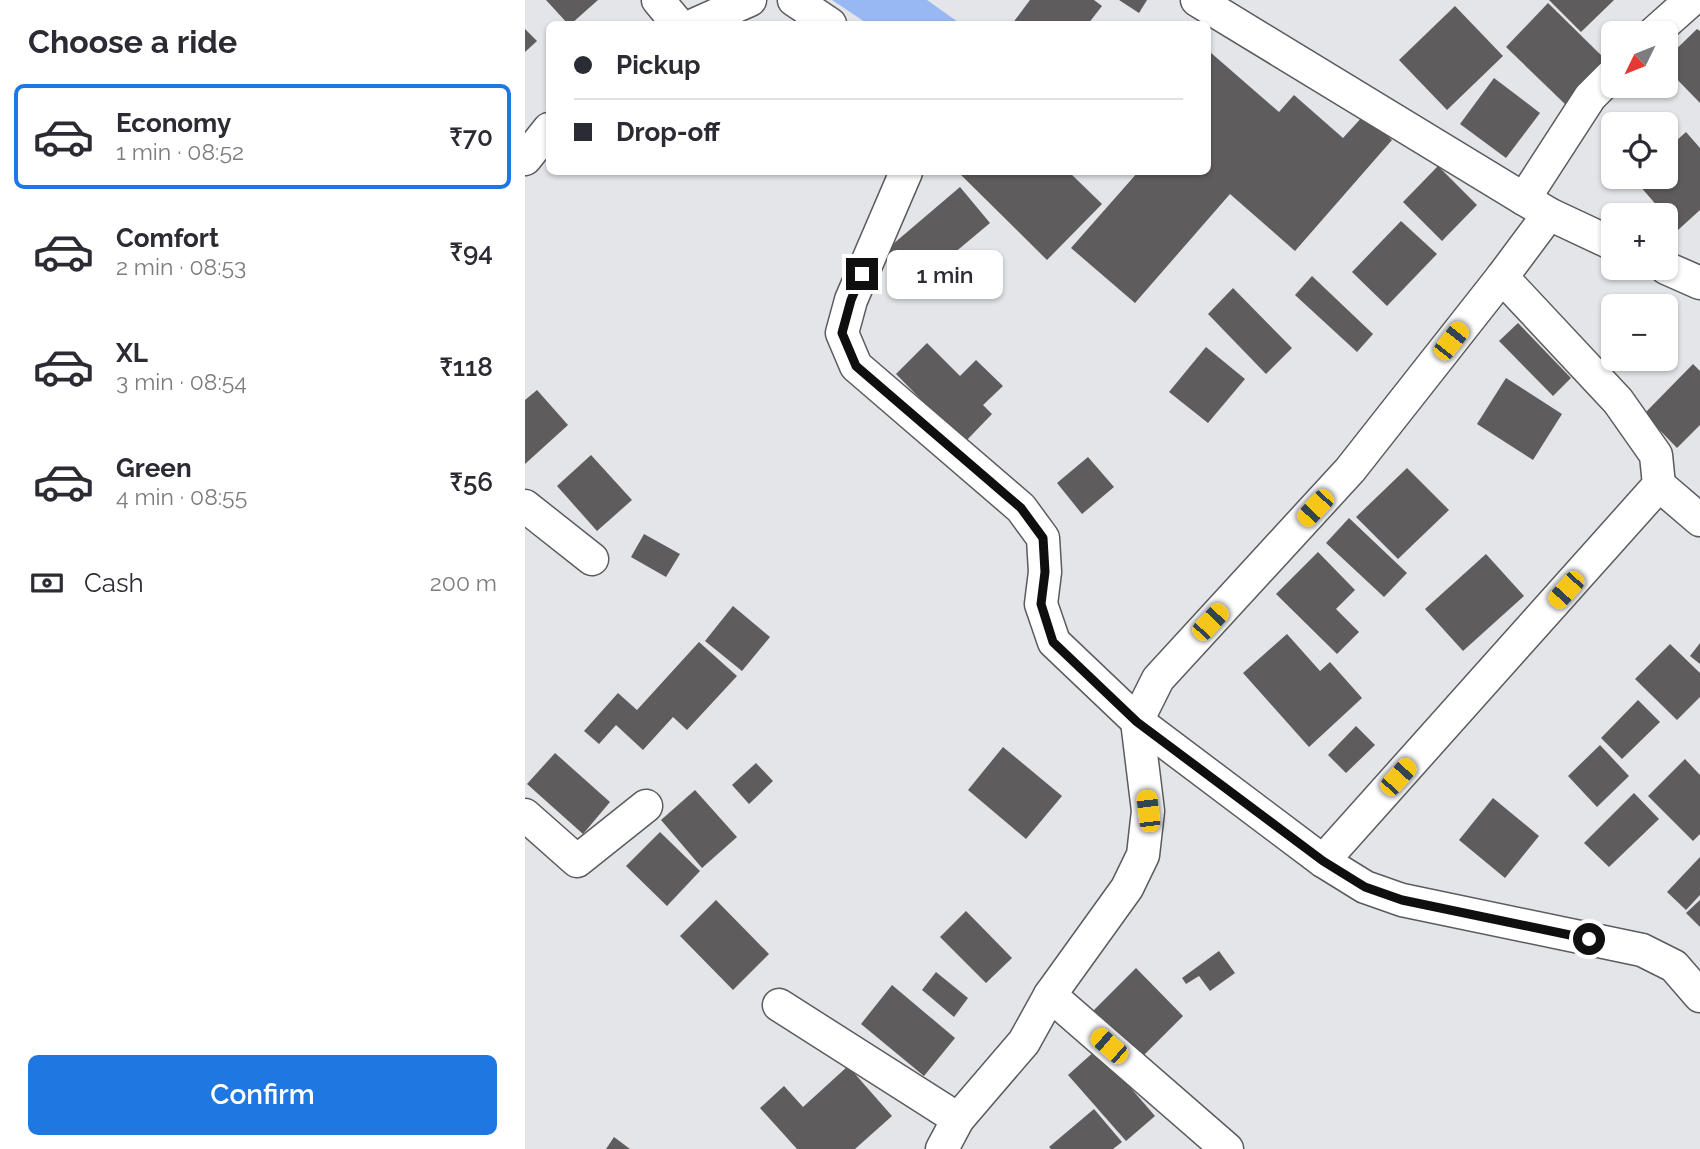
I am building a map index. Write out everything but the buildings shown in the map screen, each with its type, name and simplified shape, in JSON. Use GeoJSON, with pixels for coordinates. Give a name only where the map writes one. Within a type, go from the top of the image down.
{"type":"FeatureCollection","features":[{"type":"Feature","properties":{"kind":"street"},"geometry":{"type":"LineString","coordinates":[[658,0],[676,21]]}},
{"type":"Feature","properties":{"kind":"street"},"geometry":{"type":"LineString","coordinates":[[703,21],[750,0]]}},
{"type":"Feature","properties":{"kind":"street"},"geometry":{"type":"LineString","coordinates":[[794,0],[826,21]]}},
{"type":"Feature","properties":{"kind":"street"},"geometry":{"type":"LineString","coordinates":[[1197,0],[1536,206],[1601,238]]}},
{"type":"Feature","properties":{"kind":"street"},"geometry":{"type":"LineString","coordinates":[[1667,21],[1691,0]]}},
{"type":"Feature","properties":{"kind":"street"},"geometry":{"type":"LineString","coordinates":[[942,1149],[958,1119],[1024,1042],[1051,995],[1127,888],[1143,855],[1148,811],[1137,722],[1158,680],[1350,470],[1502,277],[1590,97],[1601,86]]}},
{"type":"Feature","properties":{"kind":"street"},"geometry":{"type":"LineString","coordinates":[[525,159],[546,133]]}},
{"type":"Feature","properties":{"kind":"street"},"geometry":{"type":"LineString","coordinates":[[905,175],[851,300],[842,333],[856,366],[1021,508],[1043,538],[1045,572],[1041,604],[1053,642],[1137,722],[1323,861],[1365,887],[1402,900],[1642,950],[1674,966],[1700,996]]}},
{"type":"Feature","properties":{"kind":"street"},"geometry":{"type":"LineString","coordinates":[[1678,273],[1700,283]]}},
{"type":"Feature","properties":{"kind":"street"},"geometry":{"type":"LineString","coordinates":[[1502,277],[1618,401],[1656,455],[1659,485],[1700,520]]}},
{"type":"Feature","properties":{"kind":"street"},"geometry":{"type":"LineString","coordinates":[[1323,861],[1659,485]]}},
{"type":"Feature","properties":{"kind":"street"},"geometry":{"type":"LineString","coordinates":[[525,506],[592,559]]}},
{"type":"Feature","properties":{"kind":"street"},"geometry":{"type":"LineString","coordinates":[[525,815],[577,861],[646,806]]}},
{"type":"Feature","properties":{"kind":"street"},"geometry":{"type":"LineString","coordinates":[[1051,995],[1227,1149]]}},
{"type":"Feature","properties":{"kind":"street"},"geometry":{"type":"LineString","coordinates":[[779,1005],[958,1119]]}},
{"type":"Feature","properties":{"kind":"water"},"geometry":{"type":"Polygon","coordinates":[[[832,0],[927,0],[957,21],[864,21],[832,0]]]}},
{"type":"Feature","properties":{"kind":"route"},"geometry":{"type":"LineString","coordinates":[[862,274],[842,333],[856,366],[1021,508],[1043,538],[1045,572],[1041,604],[1053,642],[1137,722],[1323,861],[1365,887],[1402,900],[1589,939]]}}]}
